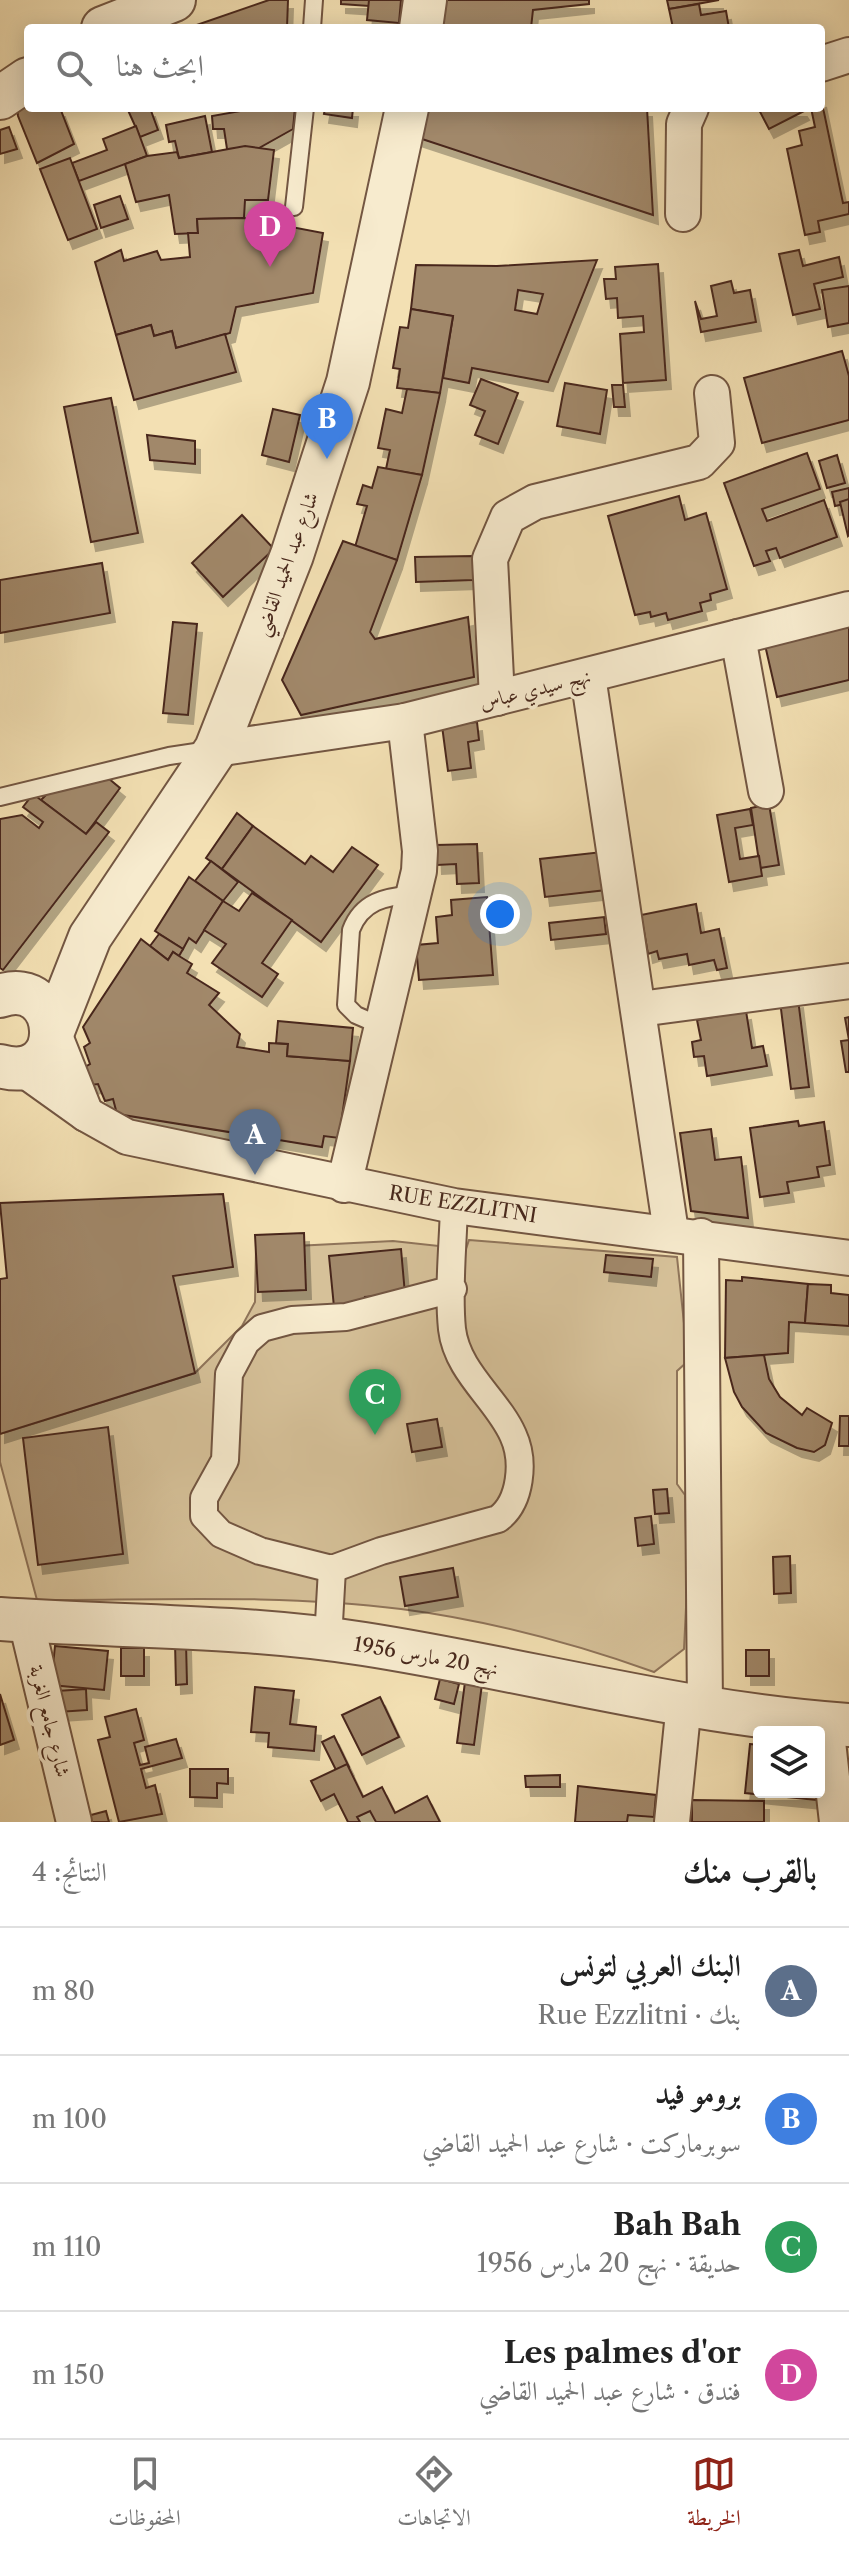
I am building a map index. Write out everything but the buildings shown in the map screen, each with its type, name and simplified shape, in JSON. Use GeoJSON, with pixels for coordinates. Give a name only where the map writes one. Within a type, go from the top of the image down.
{"type":"FeatureCollection","features":[{"type":"Feature","properties":{"kind":"street"},"geometry":{"type":"LineString","coordinates":[[113,24],[174,0]]}},
{"type":"Feature","properties":{"kind":"street"},"geometry":{"type":"LineString","coordinates":[[422,24],[425,0]]}},
{"type":"Feature","properties":{"kind":"street"},"geometry":{"type":"LineString","coordinates":[[825,63],[849,55]]}},
{"type":"Feature","properties":{"kind":"street"},"geometry":{"type":"LineString","coordinates":[[0,98],[24,82]]}},
{"type":"Feature","properties":{"kind":"street","name":"شارع عبد الحميد القاضي"},"geometry":{"type":"LineString","coordinates":[[8,1079],[48,1050],[90,937],[216,749],[299,536],[348,382],[406,112]]}},
{"type":"Feature","properties":{"kind":"street"},"geometry":{"type":"LineString","coordinates":[[683,214],[684,124],[689,112]]}},
{"type":"Feature","properties":{"kind":"street"},"geometry":{"type":"LineString","coordinates":[[497,698],[490,559],[508,517],[535,502],[699,462],[717,443],[712,393]]}},
{"type":"Feature","properties":{"kind":"street","name":"نهج سيدي عباس"},"geometry":{"type":"LineString","coordinates":[[216,749],[405,721],[849,609]]}},
{"type":"Feature","properties":{"kind":"street"},"geometry":{"type":"LineString","coordinates":[[738,637],[766,791]]}},
{"type":"Feature","properties":{"kind":"street"},"geometry":{"type":"LineString","coordinates":[[588,676],[640,1009],[686,1234],[694,1705],[672,1822]]}},
{"type":"Feature","properties":{"kind":"street"},"geometry":{"type":"LineString","coordinates":[[344,1185],[379,1025],[413,894],[420,851],[405,721]]}},
{"type":"Feature","properties":{"kind":"street","name":"شارع عبد الحميد القاضي"},"geometry":{"type":"LineString","coordinates":[[3,994],[90,937]]}},
{"type":"Feature","properties":{"kind":"street"},"geometry":{"type":"LineString","coordinates":[[640,1009],[849,981]]}},
{"type":"Feature","properties":{"kind":"street"},"geometry":{"type":"LineString","coordinates":[[3,994],[34,999],[43,1007],[86,1114]]}},
{"type":"Feature","properties":{"kind":"street","name":"RUE EZZLITNI"},"geometry":{"type":"LineString","coordinates":[[8,1079],[86,1114],[127,1137],[344,1185],[454,1206],[686,1234],[849,1258]]}},
{"type":"Feature","properties":{"kind":"street"},"geometry":{"type":"LineString","coordinates":[[453,1289],[421,1294],[394,1307],[292,1320],[262,1328],[236,1358],[227,1396],[225,1460],[204,1498],[204,1516],[221,1534],[260,1551],[332,1569],[381,1551],[498,1519],[514,1502],[518,1482],[513,1435],[457,1349],[452,1329],[453,1289],[454,1206]]}},
{"type":"Feature","properties":{"kind":"street"},"geometry":{"type":"LineString","coordinates":[[328,1640],[332,1569]]}},
{"type":"Feature","properties":{"kind":"street","name":"نهج 20 مارس 1956"},"geometry":{"type":"LineString","coordinates":[[13,1620],[246,1630],[328,1640],[694,1705],[838,1724]]}},
{"type":"Feature","properties":{"kind":"street","name":"شارع جامع الغربة"},"geometry":{"type":"LineString","coordinates":[[13,1620],[74,1822]]}},
{"type":"Feature","properties":{"kind":"street"},"geometry":{"type":"LineString","coordinates":[[837,1822],[838,1724]]}},
{"type":"Feature","properties":{"kind":"lane"},"geometry":{"type":"LineString","coordinates":[[312,24],[314,0]]}},
{"type":"Feature","properties":{"kind":"lane"},"geometry":{"type":"LineString","coordinates":[[294,207],[305,112]]}},
{"type":"Feature","properties":{"kind":"lane"},"geometry":{"type":"LineString","coordinates":[[0,797],[169,756],[216,749]]}},
{"type":"Feature","properties":{"kind":"lane"},"geometry":{"type":"LineString","coordinates":[[379,1025],[356,1015],[346,1005],[351,930],[355,918],[371,903],[413,894]]}},
{"type":"Feature","properties":{"kind":"shaded area"},"geometry":{"type":"Polygon","coordinates":[[[469,1240],[677,1257],[688,1361],[677,1371],[677,1484],[685,1495],[687,1587],[684,1649],[654,1672],[529,1634],[465,1619],[401,1609],[310,1601],[37,1600],[0,1462],[0,1434],[195,1373],[242,1326],[255,1302],[256,1248],[393,1241],[466,1249],[469,1240]]]}},
{"type":"Feature","properties":{"kind":"place","name":"Les palmes d'or"},"geometry":{"type":"Point","coordinates":[270,267]}},
{"type":"Feature","properties":{"kind":"place","name":"برومو فيد"},"geometry":{"type":"Point","coordinates":[327,459]}},
{"type":"Feature","properties":{"kind":"place","name":"البنك العربي لتونس"},"geometry":{"type":"Point","coordinates":[255,1175]}},
{"type":"Feature","properties":{"kind":"place","name":"Bah Bah"},"geometry":{"type":"Point","coordinates":[375,1435]}}]}
